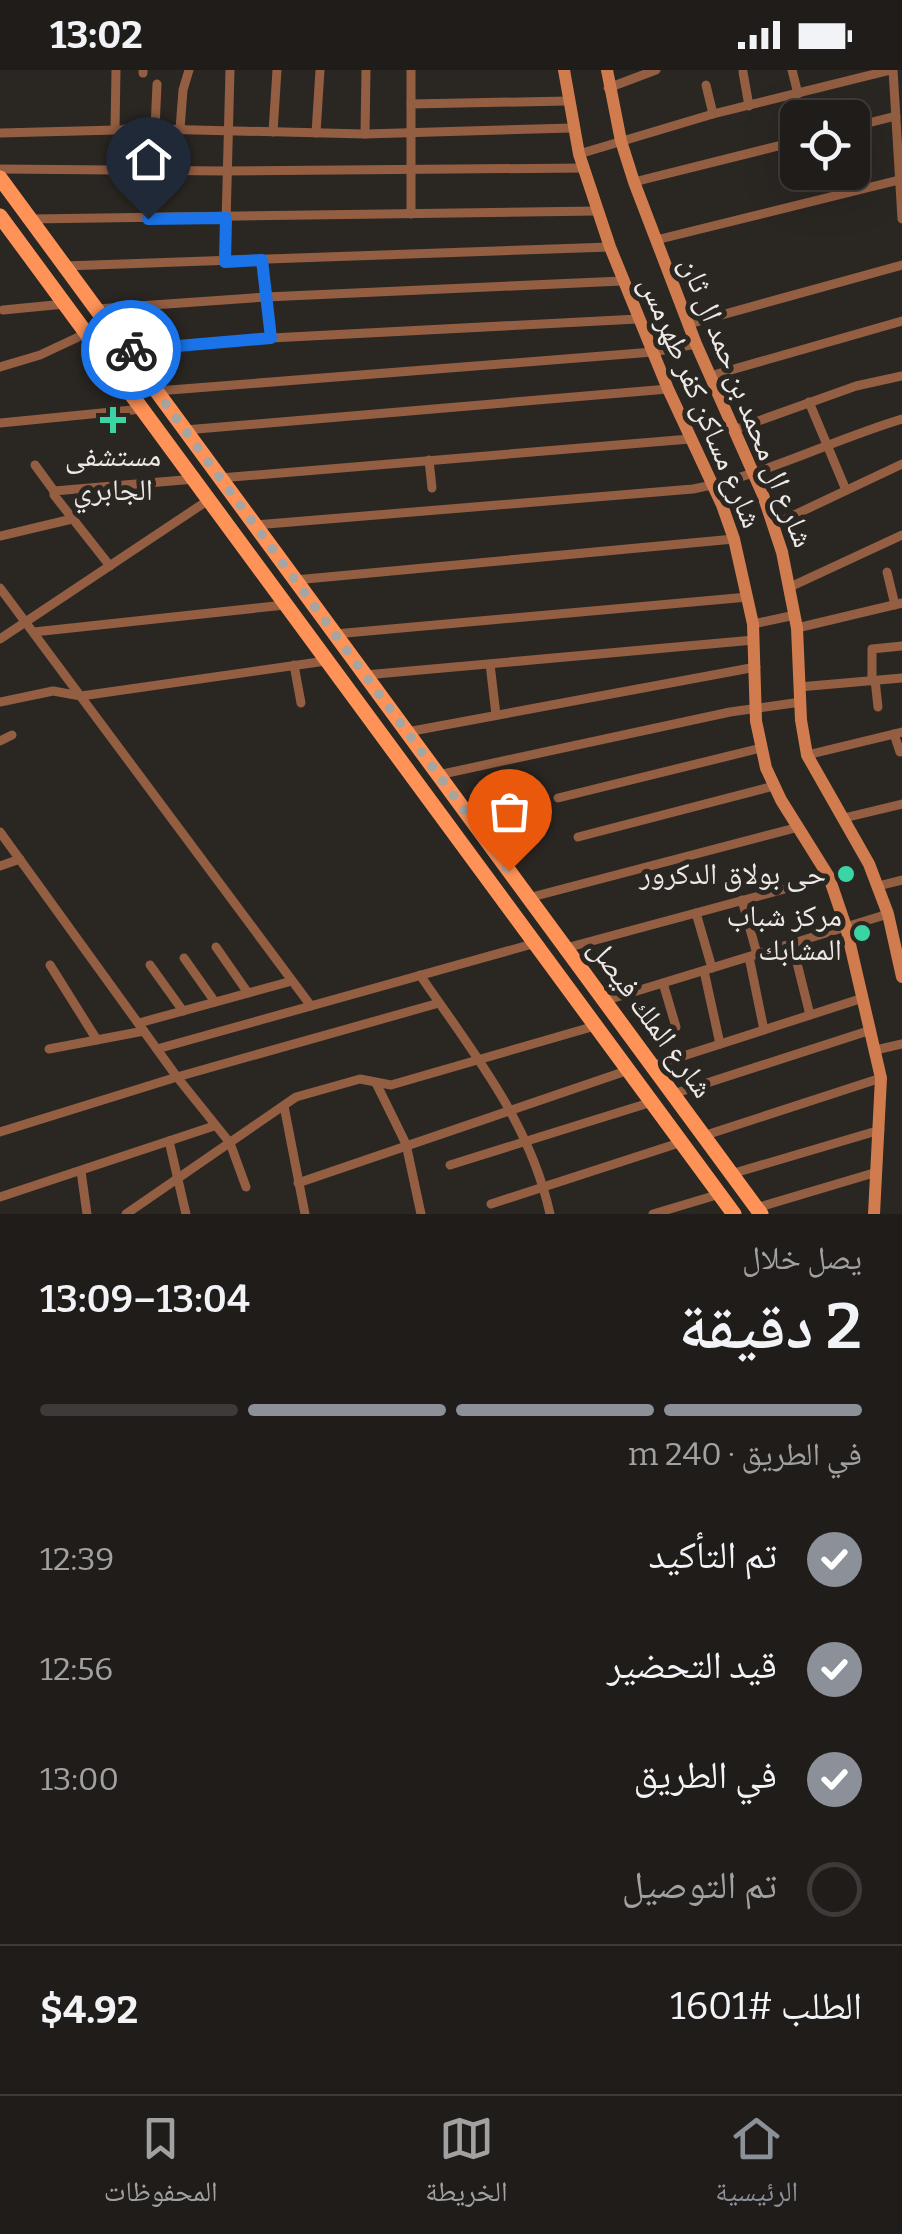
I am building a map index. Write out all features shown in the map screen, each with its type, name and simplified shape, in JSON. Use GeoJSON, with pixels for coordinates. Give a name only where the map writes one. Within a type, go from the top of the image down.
{"type":"FeatureCollection","features":[{"type":"Feature","properties":{"kind":"main road","name":"شارع الملك فيصل"},"geometry":{"type":"LineString","coordinates":[[0,178],[758,1211]]}},
{"type":"Feature","properties":{"kind":"main road","name":"شارع الملك فيصل"},"geometry":{"type":"LineString","coordinates":[[0,216],[734,1214]]}},
{"type":"Feature","properties":{"kind":"main road"},"geometry":{"type":"LineString","coordinates":[[434,805],[447,803],[450,790]]}},
{"type":"Feature","properties":{"kind":"main road"},"geometry":{"type":"LineString","coordinates":[[455,833],[460,820],[469,817]]}},
{"type":"Feature","properties":{"kind":"street"},"geometry":{"type":"LineString","coordinates":[[116,70],[126,170]]}},
{"type":"Feature","properties":{"kind":"street"},"geometry":{"type":"LineString","coordinates":[[180,130],[182,90],[189,70]]}},
{"type":"Feature","properties":{"kind":"street"},"geometry":{"type":"LineString","coordinates":[[225,262],[230,70]]}},
{"type":"Feature","properties":{"kind":"street"},"geometry":{"type":"LineString","coordinates":[[273,132],[277,70]]}},
{"type":"Feature","properties":{"kind":"street"},"geometry":{"type":"LineString","coordinates":[[316,133],[320,70]]}},
{"type":"Feature","properties":{"kind":"street"},"geometry":{"type":"LineString","coordinates":[[365,134],[366,70]]}},
{"type":"Feature","properties":{"kind":"street"},"geometry":{"type":"LineString","coordinates":[[411,70],[411,214]]}},
{"type":"Feature","properties":{"kind":"street","name":"شارع مساكن كفر طهرمس"},"geometry":{"type":"LineString","coordinates":[[564,70],[572,128],[622,281],[734,539],[752,624],[755,708],[761,748],[774,786],[828,877],[846,927],[881,1078],[874,1214]]}},
{"type":"Feature","properties":{"kind":"street","name":"شارع ال محمد بن حمد ال ثان"},"geometry":{"type":"LineString","coordinates":[[606,70],[634,182],[696,344],[773,525],[796,622],[807,755],[878,886],[899,950],[902,977]]}},
{"type":"Feature","properties":{"kind":"street"},"geometry":{"type":"LineString","coordinates":[[608,88],[656,70]]}},
{"type":"Feature","properties":{"kind":"street"},"geometry":{"type":"LineString","coordinates":[[792,70],[798,94]]}},
{"type":"Feature","properties":{"kind":"street"},"geometry":{"type":"LineString","coordinates":[[0,169],[411,170],[581,160],[621,142],[713,114],[892,70],[902,219]]}},
{"type":"Feature","properties":{"kind":"street"},"geometry":{"type":"LineString","coordinates":[[743,72],[750,106]]}},
{"type":"Feature","properties":{"kind":"street"},"geometry":{"type":"LineString","coordinates":[[155,128],[157,84]]}},
{"type":"Feature","properties":{"kind":"street"},"geometry":{"type":"LineString","coordinates":[[706,85],[713,114]]}},
{"type":"Feature","properties":{"kind":"street"},"geometry":{"type":"LineString","coordinates":[[411,104],[567,101]]}},
{"type":"Feature","properties":{"kind":"street"},"geometry":{"type":"LineString","coordinates":[[870,122],[896,116]]}},
{"type":"Feature","properties":{"kind":"street"},"geometry":{"type":"LineString","coordinates":[[0,132],[155,128],[365,134],[572,128]]}},
{"type":"Feature","properties":{"kind":"street"},"geometry":{"type":"LineString","coordinates":[[634,182],[780,146]]}},
{"type":"Feature","properties":{"kind":"street"},"geometry":{"type":"LineString","coordinates":[[656,240],[899,180]]}},
{"type":"Feature","properties":{"kind":"street"},"geometry":{"type":"LineString","coordinates":[[31,220],[598,211]]}},
{"type":"Feature","properties":{"kind":"street"},"geometry":{"type":"LineString","coordinates":[[64,266],[610,247]]}},
{"type":"Feature","properties":{"kind":"street"},"geometry":{"type":"LineString","coordinates":[[262,260],[271,338]]}},
{"type":"Feature","properties":{"kind":"street"},"geometry":{"type":"LineString","coordinates":[[689,324],[902,265]]}},
{"type":"Feature","properties":{"kind":"street"},"geometry":{"type":"LineString","coordinates":[[96,308],[622,281]]}},
{"type":"Feature","properties":{"kind":"street"},"geometry":{"type":"LineString","coordinates":[[3,310],[65,304]]}},
{"type":"Feature","properties":{"kind":"street"},"geometry":{"type":"LineString","coordinates":[[126,350],[271,338],[638,319]]}},
{"type":"Feature","properties":{"kind":"street"},"geometry":{"type":"LineString","coordinates":[[710,376],[902,322]]}},
{"type":"Feature","properties":{"kind":"street"},"geometry":{"type":"LineString","coordinates":[[0,367],[40,355],[87,333]]}},
{"type":"Feature","properties":{"kind":"street"},"geometry":{"type":"LineString","coordinates":[[157,391],[652,352],[696,344]]}},
{"type":"Feature","properties":{"kind":"street"},"geometry":{"type":"LineString","coordinates":[[734,430],[809,402],[902,377]]}},
{"type":"Feature","properties":{"kind":"street"},"geometry":{"type":"LineString","coordinates":[[185,430],[668,389]]}},
{"type":"Feature","properties":{"kind":"street"},"geometry":{"type":"LineString","coordinates":[[809,402],[846,490]]}},
{"type":"Feature","properties":{"kind":"street"},"geometry":{"type":"LineString","coordinates":[[0,423],[144,408]]}},
{"type":"Feature","properties":{"kind":"street"},"geometry":{"type":"LineString","coordinates":[[255,526],[683,491],[753,474],[826,443],[902,420]]}},
{"type":"Feature","properties":{"kind":"street"},"geometry":{"type":"LineString","coordinates":[[220,478],[690,439]]}},
{"type":"Feature","properties":{"kind":"street"},"geometry":{"type":"LineString","coordinates":[[429,460],[432,488]]}},
{"type":"Feature","properties":{"kind":"street"},"geometry":{"type":"LineString","coordinates":[[773,525],[902,464]]}},
{"type":"Feature","properties":{"kind":"street"},"geometry":{"type":"LineString","coordinates":[[35,466],[110,566]]}},
{"type":"Feature","properties":{"kind":"street"},"geometry":{"type":"LineString","coordinates":[[54,491],[195,479]]}},
{"type":"Feature","properties":{"kind":"street"},"geometry":{"type":"LineString","coordinates":[[0,639],[210,499]]}},
{"type":"Feature","properties":{"kind":"street"},"geometry":{"type":"LineString","coordinates":[[0,536],[72,519]]}},
{"type":"Feature","properties":{"kind":"street"},"geometry":{"type":"LineString","coordinates":[[790,586],[902,535]]}},
{"type":"Feature","properties":{"kind":"street"},"geometry":{"type":"LineString","coordinates":[[295,580],[734,539]]}},
{"type":"Feature","properties":{"kind":"street"},"geometry":{"type":"LineString","coordinates":[[752,624],[796,622],[898,604],[888,572]]}},
{"type":"Feature","properties":{"kind":"street"},"geometry":{"type":"LineString","coordinates":[[0,588],[310,1006]]}},
{"type":"Feature","properties":{"kind":"street"},"geometry":{"type":"LineString","coordinates":[[335,634],[748,596]]}},
{"type":"Feature","properties":{"kind":"street"},"geometry":{"type":"LineString","coordinates":[[34,632],[288,605]]}},
{"type":"Feature","properties":{"kind":"street"},"geometry":{"type":"LineString","coordinates":[[365,676],[754,640]]}},
{"type":"Feature","properties":{"kind":"street"},"geometry":{"type":"LineString","coordinates":[[878,707],[872,650],[902,646]]}},
{"type":"Feature","properties":{"kind":"street"},"geometry":{"type":"LineString","coordinates":[[0,702],[53,691],[81,696],[329,661]]}},
{"type":"Feature","properties":{"kind":"street"},"geometry":{"type":"LineString","coordinates":[[490,664],[496,715]]}},
{"type":"Feature","properties":{"kind":"street"},"geometry":{"type":"LineString","coordinates":[[294,665],[301,703]]}},
{"type":"Feature","properties":{"kind":"street"},"geometry":{"type":"LineString","coordinates":[[407,732],[756,667]]}},
{"type":"Feature","properties":{"kind":"street"},"geometry":{"type":"LineString","coordinates":[[800,687],[902,678]]}},
{"type":"Feature","properties":{"kind":"street"},"geometry":{"type":"LineString","coordinates":[[438,775],[755,708],[800,702]]}},
{"type":"Feature","properties":{"kind":"street"},"geometry":{"type":"LineString","coordinates":[[807,755],[898,733],[900,752]]}},
{"type":"Feature","properties":{"kind":"street"},"geometry":{"type":"LineString","coordinates":[[0,741],[12,735]]}},
{"type":"Feature","properties":{"kind":"street"},"geometry":{"type":"LineString","coordinates":[[558,798],[761,748]]}},
{"type":"Feature","properties":{"kind":"street"},"geometry":{"type":"LineString","coordinates":[[578,837],[774,786]]}},
{"type":"Feature","properties":{"kind":"street"},"geometry":{"type":"LineString","coordinates":[[844,818],[902,804]]}},
{"type":"Feature","properties":{"kind":"street"},"geometry":{"type":"LineString","coordinates":[[528,898],[800,827]]}},
{"type":"Feature","properties":{"kind":"street"},"geometry":{"type":"LineString","coordinates":[[0,832],[177,1077],[230,1143],[246,1187]]}},
{"type":"Feature","properties":{"kind":"street"},"geometry":{"type":"LineString","coordinates":[[0,866],[20,859]]}},
{"type":"Feature","properties":{"kind":"street"},"geometry":{"type":"LineString","coordinates":[[566,948],[828,877]]}},
{"type":"Feature","properties":{"kind":"street"},"geometry":{"type":"LineString","coordinates":[[878,886],[902,880]]}},
{"type":"Feature","properties":{"kind":"street"},"geometry":{"type":"LineString","coordinates":[[742,900],[764,1030]]}},
{"type":"Feature","properties":{"kind":"street"},"geometry":{"type":"LineString","coordinates":[[696,913],[720,1044]]}},
{"type":"Feature","properties":{"kind":"street"},"geometry":{"type":"LineString","coordinates":[[604,1001],[888,914]]}},
{"type":"Feature","properties":{"kind":"street"},"geometry":{"type":"LineString","coordinates":[[158,1049],[536,943]]}},
{"type":"Feature","properties":{"kind":"street"},"geometry":{"type":"LineString","coordinates":[[792,944],[810,1015]]}},
{"type":"Feature","properties":{"kind":"street"},"geometry":{"type":"LineString","coordinates":[[216,947],[248,993]]}},
{"type":"Feature","properties":{"kind":"street"},"geometry":{"type":"LineString","coordinates":[[184,958],[215,1002]]}},
{"type":"Feature","properties":{"kind":"street"},"geometry":{"type":"LineString","coordinates":[[150,964],[182,1011]]}},
{"type":"Feature","properties":{"kind":"street"},"geometry":{"type":"LineString","coordinates":[[50,966],[97,1040]]}},
{"type":"Feature","properties":{"kind":"street"},"geometry":{"type":"LineString","coordinates":[[420,975],[512,1110],[527,1141],[550,1214]]}},
{"type":"Feature","properties":{"kind":"street"},"geometry":{"type":"LineString","coordinates":[[49,1049],[97,1040],[182,1011],[292,981]]}},
{"type":"Feature","properties":{"kind":"street"},"geometry":{"type":"LineString","coordinates":[[663,983],[676,1027]]}},
{"type":"Feature","properties":{"kind":"street"},"geometry":{"type":"LineString","coordinates":[[652,1066],[864,998]]}},
{"type":"Feature","properties":{"kind":"street"},"geometry":{"type":"LineString","coordinates":[[0,1132],[439,1003]]}},
{"type":"Feature","properties":{"kind":"street"},"geometry":{"type":"LineString","coordinates":[[126,1214],[305,1093],[360,1079],[390,1085],[596,1026]]}},
{"type":"Feature","properties":{"kind":"street"},"geometry":{"type":"LineString","coordinates":[[672,1094],[871,1030]]}},
{"type":"Feature","properties":{"kind":"street"},"geometry":{"type":"LineString","coordinates":[[876,1050],[902,1044]]}},
{"type":"Feature","properties":{"kind":"street"},"geometry":{"type":"LineString","coordinates":[[298,1183],[628,1070]]}},
{"type":"Feature","properties":{"kind":"street"},"geometry":{"type":"LineString","coordinates":[[703,1136],[881,1078]]}},
{"type":"Feature","properties":{"kind":"street"},"geometry":{"type":"LineString","coordinates":[[375,1080],[406,1144],[421,1214]]}},
{"type":"Feature","properties":{"kind":"street"},"geometry":{"type":"LineString","coordinates":[[450,1166],[652,1102]]}},
{"type":"Feature","properties":{"kind":"street"},"geometry":{"type":"LineString","coordinates":[[284,1106],[304,1214]]}},
{"type":"Feature","properties":{"kind":"street"},"geometry":{"type":"LineString","coordinates":[[0,1197],[214,1126]]}},
{"type":"Feature","properties":{"kind":"street"},"geometry":{"type":"LineString","coordinates":[[731,1174],[880,1130]]}},
{"type":"Feature","properties":{"kind":"street"},"geometry":{"type":"LineString","coordinates":[[170,1141],[186,1214]]}},
{"type":"Feature","properties":{"kind":"street"},"geometry":{"type":"LineString","coordinates":[[491,1204],[682,1142]]}},
{"type":"Feature","properties":{"kind":"street"},"geometry":{"type":"LineString","coordinates":[[81,1170],[86,1214]]}},
{"type":"Feature","properties":{"kind":"street"},"geometry":{"type":"LineString","coordinates":[[758,1211],[877,1172]]}},
{"type":"Feature","properties":{"kind":"street"},"geometry":{"type":"LineString","coordinates":[[653,1214],[720,1194]]}},
{"type":"Feature","properties":{"kind":"way so far"},"geometry":{"type":"LineString","coordinates":[[131,350],[126,350],[509,871]]}},
{"type":"Feature","properties":{"kind":"place","name":"مستشفى الجابري"},"geometry":{"type":"Point","coordinates":[113,420]}},
{"type":"Feature","properties":{"kind":"place","name":"حى بولاق الدكرور"},"geometry":{"type":"Point","coordinates":[846,874]}},
{"type":"Feature","properties":{"kind":"place","name":"مركز شباب المشابك"},"geometry":{"type":"Point","coordinates":[862,933]}},
{"type":"Feature","properties":{"kind":"route"},"geometry":{"type":"LineString","coordinates":[[131,350],[271,338],[262,260],[225,262],[226,218],[148,219]]}}]}
